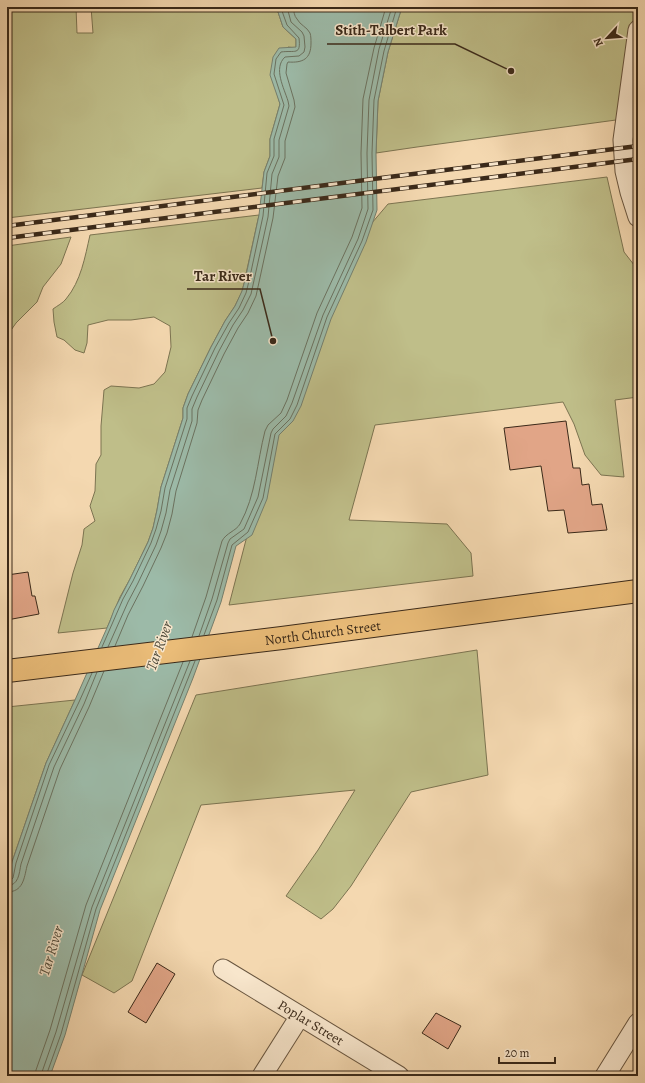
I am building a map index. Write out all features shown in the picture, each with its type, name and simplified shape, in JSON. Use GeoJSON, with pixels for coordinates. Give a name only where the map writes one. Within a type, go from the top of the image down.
{"type":"FeatureCollection","features":[{"type":"Feature","properties":{"kind":"main road","name":"North Church Street"},"geometry":{"type":"LineString","coordinates":[[7,671],[282,638],[638,591]]}},
{"type":"Feature","properties":{"kind":"street"},"geometry":{"type":"LineString","coordinates":[[638,30],[624,140],[625,171],[638,217]]}},
{"type":"Feature","properties":{"kind":"street","name":"Poplar Street"},"geometry":{"type":"LineString","coordinates":[[223,969],[399,1076]]}},
{"type":"Feature","properties":{"kind":"street"},"geometry":{"type":"LineString","coordinates":[[262,1076],[300,1016]]}},
{"type":"Feature","properties":{"kind":"street"},"geometry":{"type":"LineString","coordinates":[[605,1076],[638,1023]]}},
{"type":"Feature","properties":{"kind":"shaded area"},"geometry":{"type":"Polygon","coordinates":[[[7,7],[76,7],[77,33],[93,33],[91,7],[278,7],[278,12],[283,27],[296,39],[296,48],[288,47],[276,90],[280,104],[270,139],[270,156],[264,172],[262,188],[7,218],[7,7]]]}},
{"type":"Feature","properties":{"kind":"shaded area"},"geometry":{"type":"Polygon","coordinates":[[[402,7],[638,7],[638,117],[376,153],[378,101],[388,52],[402,7]]]}},
{"type":"Feature","properties":{"kind":"shaded area"},"geometry":{"type":"Polygon","coordinates":[[[607,177],[624,252],[638,270],[638,397],[615,400],[624,477],[601,475],[585,455],[574,424],[563,402],[375,425],[349,520],[447,524],[471,553],[473,576],[229,605],[271,444],[349,250],[388,204],[607,177]]]}},
{"type":"Feature","properties":{"kind":"shaded area"},"geometry":{"type":"Polygon","coordinates":[[[259,215],[242,292],[211,347],[188,394],[183,408],[183,418],[161,487],[153,528],[148,542],[120,597],[107,628],[58,633],[73,573],[82,545],[84,529],[95,521],[90,506],[95,491],[96,464],[101,455],[101,426],[104,390],[111,386],[139,388],[154,384],[165,372],[171,347],[170,326],[154,317],[131,320],[108,320],[88,325],[87,343],[84,353],[75,350],[64,340],[57,337],[53,309],[65,300],[79,277],[90,235],[259,215]]]}},
{"type":"Feature","properties":{"kind":"shaded area"},"geometry":{"type":"Polygon","coordinates":[[[71,237],[61,264],[43,287],[37,302],[16,323],[7,336],[7,246],[71,237]]]}},
{"type":"Feature","properties":{"kind":"shaded area"},"geometry":{"type":"Polygon","coordinates":[[[477,650],[488,775],[411,792],[351,886],[333,909],[321,919],[286,896],[318,850],[355,790],[201,805],[132,981],[114,993],[82,975],[196,695],[477,650]]]}},
{"type":"Feature","properties":{"kind":"shaded area"},"geometry":{"type":"Polygon","coordinates":[[[75,700],[46,763],[12,862],[7,885],[7,707],[75,700]]]}},
{"type":"Feature","properties":{"kind":"water"},"geometry":{"type":"Polygon","coordinates":[[[278,7],[402,7],[388,52],[378,101],[376,153],[377,210],[366,242],[331,319],[301,406],[293,421],[279,435],[267,499],[252,535],[236,546],[221,602],[193,678],[100,910],[65,1035],[50,1076],[7,1076],[7,885],[12,862],[46,763],[114,610],[148,542],[153,528],[161,487],[183,418],[183,408],[188,394],[211,347],[242,291],[259,215],[264,172],[270,156],[270,139],[280,104],[270,75],[273,57],[279,48],[296,47],[296,39],[283,27],[278,12],[278,7]]]}},
{"type":"Feature","properties":{"kind":"building"},"geometry":{"type":"Polygon","coordinates":[[[566,421],[573,468],[580,468],[582,485],[589,484],[592,505],[602,504],[607,530],[568,533],[564,510],[548,511],[541,466],[510,470],[504,428],[566,421]]]}},
{"type":"Feature","properties":{"kind":"building"},"geometry":{"type":"Polygon","coordinates":[[[28,572],[32,596],[35,596],[39,614],[7,620],[7,575],[28,572]]]}},
{"type":"Feature","properties":{"kind":"building"},"geometry":{"type":"Polygon","coordinates":[[[157,963],[175,974],[146,1023],[128,1012],[157,963]]]}},
{"type":"Feature","properties":{"kind":"building"},"geometry":{"type":"Polygon","coordinates":[[[436,1013],[461,1026],[448,1049],[422,1033],[436,1013]]]}},
{"type":"Feature","properties":{"kind":"railway"},"geometry":{"type":"LineString","coordinates":[[7,226],[638,146]]}},
{"type":"Feature","properties":{"kind":"railway"},"geometry":{"type":"LineString","coordinates":[[7,238],[638,159]]}},
{"type":"Feature","properties":{"kind":"place","name":"Stith-Talbert Park"},"geometry":{"type":"Point","coordinates":[511,71]}},
{"type":"Feature","properties":{"kind":"place","name":"Tar River"},"geometry":{"type":"Point","coordinates":[273,341]}}]}
